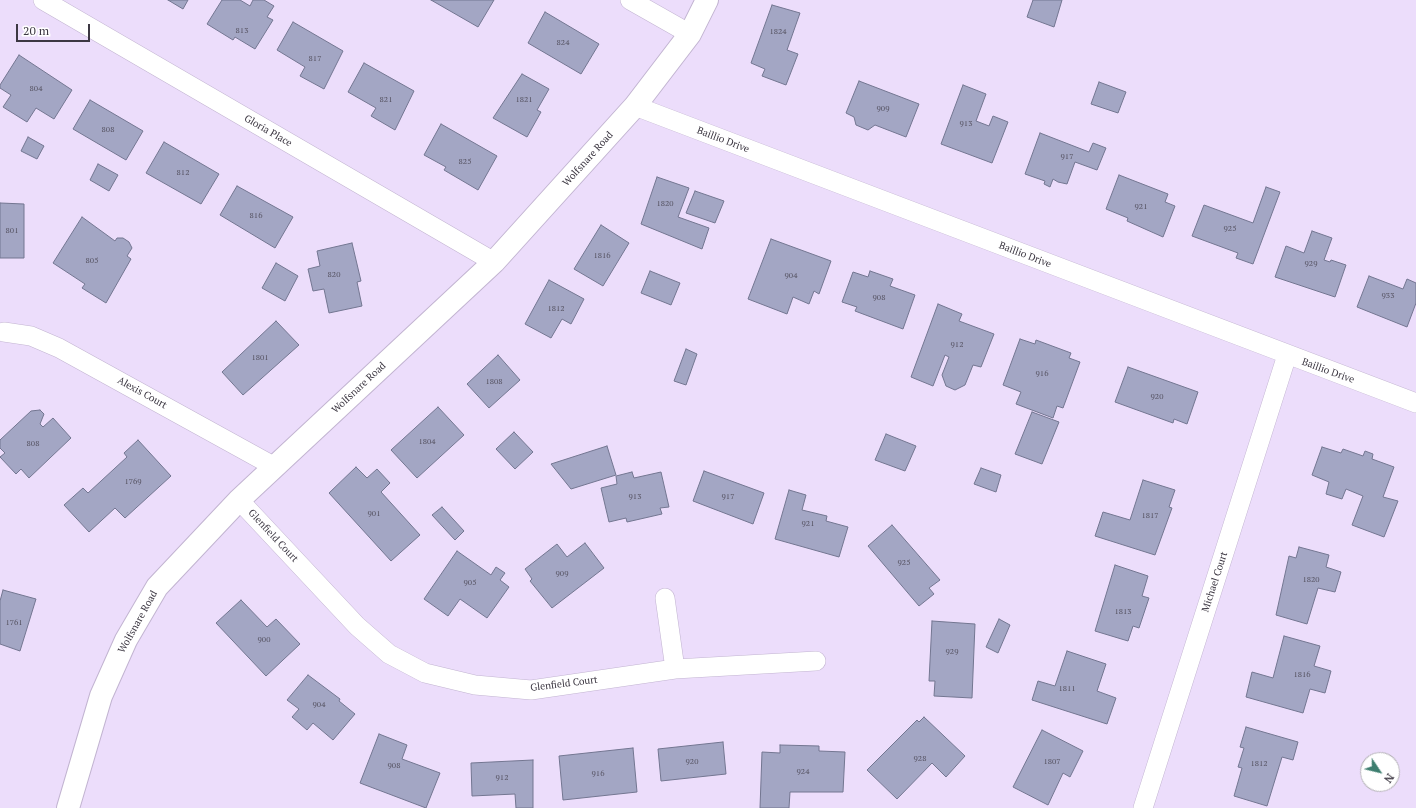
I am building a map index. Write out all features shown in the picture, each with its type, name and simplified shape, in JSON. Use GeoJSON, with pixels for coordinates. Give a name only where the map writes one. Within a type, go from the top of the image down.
{"type":"FeatureCollection","features":[{"type":"Feature","properties":{"kind":"street","name":"Gloria Place"},"geometry":{"type":"LineString","coordinates":[[43,0],[494,262]]}},
{"type":"Feature","properties":{"kind":"street"},"geometry":{"type":"LineString","coordinates":[[630,0],[690,34]]}},
{"type":"Feature","properties":{"kind":"street","name":"Wolfsnare Road"},"geometry":{"type":"LineString","coordinates":[[68,808],[101,696],[126,640],[157,587],[239,500],[494,262],[636,106],[690,34],[707,0]]}},
{"type":"Feature","properties":{"kind":"street","name":"Baillio Drive"},"geometry":{"type":"LineString","coordinates":[[636,106],[1286,355],[1416,403]]}},
{"type":"Feature","properties":{"kind":"street","name":"Alexis Court"},"geometry":{"type":"LineString","coordinates":[[4,332],[31,336],[59,348],[274,467]]}},
{"type":"Feature","properties":{"kind":"street","name":"Michael Court"},"geometry":{"type":"LineString","coordinates":[[1143,808],[1286,355]]}},
{"type":"Feature","properties":{"kind":"street","name":"Glenfield Court"},"geometry":{"type":"LineString","coordinates":[[239,500],[357,626],[389,654],[425,673],[475,685],[531,690],[675,669],[816,661]]}},
{"type":"Feature","properties":{"kind":"street"},"geometry":{"type":"LineString","coordinates":[[665,598],[675,669]]}},
{"type":"Feature","properties":{"kind":"building"},"geometry":{"type":"Polygon","coordinates":[[[168,0],[188,0],[183,9],[168,0]]]}},
{"type":"Feature","properties":{"kind":"building"},"geometry":{"type":"Polygon","coordinates":[[[222,0],[240,0],[250,6],[253,0],[264,0],[274,6],[267,17],[273,20],[255,49],[235,37],[233,40],[207,24],[222,0]]]}},
{"type":"Feature","properties":{"kind":"building"},"geometry":{"type":"Polygon","coordinates":[[[431,0],[494,0],[478,27],[431,0]]]}},
{"type":"Feature","properties":{"kind":"building"},"geometry":{"type":"Polygon","coordinates":[[[1033,0],[1062,0],[1054,27],[1027,17],[1033,0]]]}},
{"type":"Feature","properties":{"kind":"building"},"geometry":{"type":"Polygon","coordinates":[[[772,5],[800,13],[787,50],[798,54],[786,85],[762,76],[765,69],[751,63],[772,5]]]}},
{"type":"Feature","properties":{"kind":"building"},"geometry":{"type":"Polygon","coordinates":[[[545,12],[599,44],[581,74],[528,43],[545,12]]]}},
{"type":"Feature","properties":{"kind":"building"},"geometry":{"type":"Polygon","coordinates":[[[293,22],[343,51],[324,89],[300,76],[305,67],[277,50],[293,22]]]}},
{"type":"Feature","properties":{"kind":"building"},"geometry":{"type":"Polygon","coordinates":[[[19,55],[72,90],[54,119],[36,108],[27,122],[3,107],[11,95],[0,88],[0,85],[19,55]]]}},
{"type":"Feature","properties":{"kind":"building"},"geometry":{"type":"Polygon","coordinates":[[[364,63],[414,91],[395,130],[371,116],[376,108],[348,92],[364,63]]]}},
{"type":"Feature","properties":{"kind":"building"},"geometry":{"type":"Polygon","coordinates":[[[522,74],[549,89],[537,110],[541,112],[527,137],[493,118],[522,74]]]}},
{"type":"Feature","properties":{"kind":"building"},"geometry":{"type":"Polygon","coordinates":[[[859,81],[919,104],[906,137],[875,125],[868,130],[856,125],[854,117],[846,113],[859,81]]]}},
{"type":"Feature","properties":{"kind":"building"},"geometry":{"type":"Polygon","coordinates":[[[1099,82],[1126,92],[1118,113],[1091,104],[1099,82]]]}},
{"type":"Feature","properties":{"kind":"building"},"geometry":{"type":"Polygon","coordinates":[[[963,85],[986,94],[976,121],[989,126],[993,116],[1008,122],[992,163],[941,144],[963,85]]]}},
{"type":"Feature","properties":{"kind":"building"},"geometry":{"type":"Polygon","coordinates":[[[90,100],[143,131],[126,160],[73,129],[90,100]]]}},
{"type":"Feature","properties":{"kind":"building"},"geometry":{"type":"Polygon","coordinates":[[[441,124],[497,156],[478,190],[444,170],[446,167],[424,155],[441,124]]]}},
{"type":"Feature","properties":{"kind":"building"},"geometry":{"type":"Polygon","coordinates":[[[1040,133],[1089,152],[1093,143],[1106,148],[1097,170],[1075,162],[1067,184],[1053,179],[1050,187],[1044,184],[1045,181],[1025,174],[1040,133]]]}},
{"type":"Feature","properties":{"kind":"building"},"geometry":{"type":"Polygon","coordinates":[[[28,137],[44,146],[37,159],[21,151],[28,137]]]}},
{"type":"Feature","properties":{"kind":"building"},"geometry":{"type":"Polygon","coordinates":[[[164,142],[219,174],[201,204],[146,173],[164,142]]]}},
{"type":"Feature","properties":{"kind":"building"},"geometry":{"type":"Polygon","coordinates":[[[98,164],[118,175],[109,191],[90,180],[98,164]]]}},
{"type":"Feature","properties":{"kind":"building"},"geometry":{"type":"Polygon","coordinates":[[[1119,175],[1168,194],[1165,202],[1175,206],[1163,237],[1127,221],[1128,218],[1106,209],[1119,175]]]}},
{"type":"Feature","properties":{"kind":"building"},"geometry":{"type":"Polygon","coordinates":[[[657,177],[689,188],[678,217],[709,228],[702,249],[641,224],[657,177]]]}},
{"type":"Feature","properties":{"kind":"building"},"geometry":{"type":"Polygon","coordinates":[[[237,186],[293,217],[275,248],[220,215],[237,186]]]}},
{"type":"Feature","properties":{"kind":"building"},"geometry":{"type":"Polygon","coordinates":[[[1266,187],[1280,192],[1253,264],[1236,258],[1238,253],[1192,236],[1204,205],[1253,223],[1266,187]]]}},
{"type":"Feature","properties":{"kind":"building"},"geometry":{"type":"Polygon","coordinates":[[[695,191],[724,201],[715,223],[686,213],[695,191]]]}},
{"type":"Feature","properties":{"kind":"building"},"geometry":{"type":"Polygon","coordinates":[[[0,203],[24,204],[24,258],[0,258],[0,203]]]}},
{"type":"Feature","properties":{"kind":"building"},"geometry":{"type":"Polygon","coordinates":[[[82,217],[115,241],[117,238],[123,238],[129,242],[132,248],[127,256],[131,259],[106,303],[82,288],[85,284],[53,263],[82,217]]]}},
{"type":"Feature","properties":{"kind":"building"},"geometry":{"type":"Polygon","coordinates":[[[601,225],[629,243],[603,286],[574,269],[601,225]]]}},
{"type":"Feature","properties":{"kind":"building"},"geometry":{"type":"Polygon","coordinates":[[[1312,231],[1332,238],[1324,260],[1330,262],[1331,260],[1346,265],[1335,297],[1275,277],[1286,246],[1304,253],[1312,231]]]}},
{"type":"Feature","properties":{"kind":"building"},"geometry":{"type":"Polygon","coordinates":[[[771,239],[831,261],[819,294],[814,291],[809,304],[793,297],[787,314],[748,299],[771,239]]]}},
{"type":"Feature","properties":{"kind":"building"},"geometry":{"type":"Polygon","coordinates":[[[352,243],[361,281],[357,282],[362,306],[329,313],[324,289],[313,291],[308,269],[320,266],[317,251],[352,243]]]}},
{"type":"Feature","properties":{"kind":"building"},"geometry":{"type":"Polygon","coordinates":[[[276,263],[298,276],[285,301],[262,288],[276,263]]]}},
{"type":"Feature","properties":{"kind":"building"},"geometry":{"type":"Polygon","coordinates":[[[650,271],[680,283],[671,305],[641,293],[650,271]]]}},
{"type":"Feature","properties":{"kind":"building"},"geometry":{"type":"Polygon","coordinates":[[[870,271],[893,279],[890,286],[915,295],[903,329],[855,311],[857,307],[842,302],[853,272],[868,277],[870,271]]]}},
{"type":"Feature","properties":{"kind":"building"},"geometry":{"type":"Polygon","coordinates":[[[1369,276],[1403,289],[1407,279],[1416,283],[1416,303],[1407,327],[1357,307],[1369,276]]]}},
{"type":"Feature","properties":{"kind":"building"},"geometry":{"type":"Polygon","coordinates":[[[549,280],[584,299],[571,324],[562,319],[551,338],[525,324],[549,280]]]}},
{"type":"Feature","properties":{"kind":"building"},"geometry":{"type":"Polygon","coordinates":[[[938,304],[962,314],[959,321],[994,334],[981,367],[973,365],[965,385],[955,390],[946,386],[942,375],[949,357],[945,355],[933,386],[911,377],[938,304]]]}},
{"type":"Feature","properties":{"kind":"building"},"geometry":{"type":"Polygon","coordinates":[[[276,321],[299,345],[243,395],[222,372],[276,321]]]}},
{"type":"Feature","properties":{"kind":"building"},"geometry":{"type":"Polygon","coordinates":[[[1020,339],[1035,344],[1036,340],[1071,353],[1069,358],[1080,362],[1063,408],[1057,406],[1053,418],[1016,404],[1021,392],[1003,385],[1020,339]]]}},
{"type":"Feature","properties":{"kind":"building"},"geometry":{"type":"Polygon","coordinates":[[[686,349],[697,354],[686,385],[674,381],[686,349]]]}},
{"type":"Feature","properties":{"kind":"building"},"geometry":{"type":"Polygon","coordinates":[[[498,355],[520,380],[489,408],[467,384],[498,355]]]}},
{"type":"Feature","properties":{"kind":"building"},"geometry":{"type":"Polygon","coordinates":[[[1128,367],[1198,392],[1187,424],[1174,419],[1173,423],[1115,402],[1128,367]]]}},
{"type":"Feature","properties":{"kind":"building"},"geometry":{"type":"Polygon","coordinates":[[[438,407],[464,435],[417,478],[391,450],[438,407]]]}},
{"type":"Feature","properties":{"kind":"building"},"geometry":{"type":"Polygon","coordinates":[[[40,410],[44,414],[40,424],[43,427],[53,418],[71,438],[29,478],[21,469],[16,474],[0,457],[5,453],[0,448],[0,440],[31,411],[40,410]]]}},
{"type":"Feature","properties":{"kind":"building"},"geometry":{"type":"Polygon","coordinates":[[[1032,412],[1059,422],[1042,464],[1015,454],[1032,412]]]}},
{"type":"Feature","properties":{"kind":"building"},"geometry":{"type":"Polygon","coordinates":[[[514,432],[533,452],[515,469],[496,449],[514,432]]]}},
{"type":"Feature","properties":{"kind":"building"},"geometry":{"type":"Polygon","coordinates":[[[886,434],[916,446],[905,471],[875,460],[886,434]]]}},
{"type":"Feature","properties":{"kind":"building"},"geometry":{"type":"Polygon","coordinates":[[[138,440],[171,476],[125,518],[115,508],[89,532],[64,505],[83,488],[88,493],[127,457],[124,453],[138,440]]]}},
{"type":"Feature","properties":{"kind":"building"},"geometry":{"type":"Polygon","coordinates":[[[607,446],[616,475],[571,489],[551,464],[607,446]]]}},
{"type":"Feature","properties":{"kind":"building"},"geometry":{"type":"Polygon","coordinates":[[[1322,447],[1341,453],[1343,449],[1363,456],[1365,451],[1373,454],[1372,459],[1394,467],[1383,497],[1398,501],[1384,537],[1352,525],[1363,496],[1346,489],[1342,499],[1326,494],[1329,482],[1312,475],[1322,447]]]}},
{"type":"Feature","properties":{"kind":"building"},"geometry":{"type":"Polygon","coordinates":[[[356,467],[367,478],[377,469],[390,483],[381,492],[420,535],[391,561],[329,493],[356,467]]]}},
{"type":"Feature","properties":{"kind":"building"},"geometry":{"type":"Polygon","coordinates":[[[981,468],[1001,475],[996,492],[974,484],[981,468]]]}},
{"type":"Feature","properties":{"kind":"building"},"geometry":{"type":"Polygon","coordinates":[[[704,471],[764,493],[753,524],[693,501],[704,471]]]}},
{"type":"Feature","properties":{"kind":"building"},"geometry":{"type":"Polygon","coordinates":[[[632,472],[634,478],[661,472],[669,507],[660,508],[662,514],[627,522],[626,518],[609,522],[601,488],[617,484],[616,476],[632,472]]]}},
{"type":"Feature","properties":{"kind":"building"},"geometry":{"type":"Polygon","coordinates":[[[1143,480],[1175,490],[1169,507],[1172,508],[1155,555],[1095,536],[1103,512],[1130,520],[1143,480]]]}},
{"type":"Feature","properties":{"kind":"building"},"geometry":{"type":"Polygon","coordinates":[[[789,490],[806,495],[802,510],[827,516],[826,521],[848,527],[839,557],[775,539],[789,490]]]}},
{"type":"Feature","properties":{"kind":"building"},"geometry":{"type":"Polygon","coordinates":[[[442,507],[464,531],[455,540],[432,515],[442,507]]]}},
{"type":"Feature","properties":{"kind":"building"},"geometry":{"type":"Polygon","coordinates":[[[892,525],[940,580],[929,588],[934,594],[919,606],[868,546],[892,525]]]}},
{"type":"Feature","properties":{"kind":"building"},"geometry":{"type":"Polygon","coordinates":[[[585,543],[604,568],[552,608],[530,581],[532,579],[525,569],[557,544],[567,557],[585,543]]]}},
{"type":"Feature","properties":{"kind":"building"},"geometry":{"type":"Polygon","coordinates":[[[1299,547],[1329,555],[1326,567],[1341,572],[1335,592],[1318,588],[1307,624],[1276,615],[1289,556],[1296,558],[1299,547]]]}},
{"type":"Feature","properties":{"kind":"building"},"geometry":{"type":"Polygon","coordinates":[[[457,551],[491,575],[496,567],[505,573],[500,580],[509,587],[487,618],[460,599],[448,616],[424,599],[457,551]]]}},
{"type":"Feature","properties":{"kind":"building"},"geometry":{"type":"Polygon","coordinates":[[[1115,565],[1148,576],[1142,596],[1149,598],[1139,628],[1133,626],[1128,641],[1095,631],[1115,565]]]}},
{"type":"Feature","properties":{"kind":"building"},"geometry":{"type":"Polygon","coordinates":[[[3,590],[36,599],[20,651],[0,644],[0,601],[3,590]]]}},
{"type":"Feature","properties":{"kind":"building"},"geometry":{"type":"Polygon","coordinates":[[[241,600],[267,627],[276,619],[300,644],[266,676],[216,623],[241,600]]]}},
{"type":"Feature","properties":{"kind":"building"},"geometry":{"type":"Polygon","coordinates":[[[999,619],[1010,625],[998,653],[986,647],[999,619]]]}},
{"type":"Feature","properties":{"kind":"building"},"geometry":{"type":"Polygon","coordinates":[[[932,621],[975,624],[972,698],[934,696],[935,681],[929,681],[932,621]]]}},
{"type":"Feature","properties":{"kind":"building"},"geometry":{"type":"Polygon","coordinates":[[[1284,636],[1320,646],[1314,666],[1331,671],[1325,693],[1310,689],[1303,713],[1246,697],[1252,672],[1273,678],[1284,636]]]}},
{"type":"Feature","properties":{"kind":"building"},"geometry":{"type":"Polygon","coordinates":[[[1067,651],[1106,664],[1097,691],[1116,698],[1107,724],[1032,700],[1038,681],[1055,686],[1067,651]]]}},
{"type":"Feature","properties":{"kind":"building"},"geometry":{"type":"Polygon","coordinates":[[[308,675],[340,699],[339,701],[355,714],[333,740],[313,723],[307,730],[292,717],[299,709],[287,700],[308,675]]]}},
{"type":"Feature","properties":{"kind":"building"},"geometry":{"type":"Polygon","coordinates":[[[924,717],[965,756],[946,777],[932,763],[897,799],[867,770],[917,720],[919,722],[924,717]]]}},
{"type":"Feature","properties":{"kind":"building"},"geometry":{"type":"Polygon","coordinates":[[[1246,727],[1298,742],[1293,760],[1282,757],[1267,806],[1234,796],[1242,768],[1238,767],[1244,748],[1240,747],[1246,727]]]}},
{"type":"Feature","properties":{"kind":"building"},"geometry":{"type":"Polygon","coordinates":[[[1042,730],[1083,751],[1070,777],[1063,773],[1048,805],[1013,787],[1042,730]]]}},
{"type":"Feature","properties":{"kind":"building"},"geometry":{"type":"Polygon","coordinates":[[[379,734],[407,745],[402,759],[440,773],[426,808],[360,783],[379,734]]]}},
{"type":"Feature","properties":{"kind":"building"},"geometry":{"type":"Polygon","coordinates":[[[723,742],[726,774],[661,781],[658,749],[723,742]]]}},
{"type":"Feature","properties":{"kind":"building"},"geometry":{"type":"Polygon","coordinates":[[[780,745],[819,746],[819,751],[845,752],[843,792],[790,792],[789,808],[760,808],[762,752],[780,753],[780,745]]]}},
{"type":"Feature","properties":{"kind":"building"},"geometry":{"type":"Polygon","coordinates":[[[633,748],[637,792],[563,800],[559,756],[633,748]]]}},
{"type":"Feature","properties":{"kind":"building"},"geometry":{"type":"Polygon","coordinates":[[[533,760],[533,808],[516,808],[515,794],[472,796],[471,763],[533,760]]]}}]}
